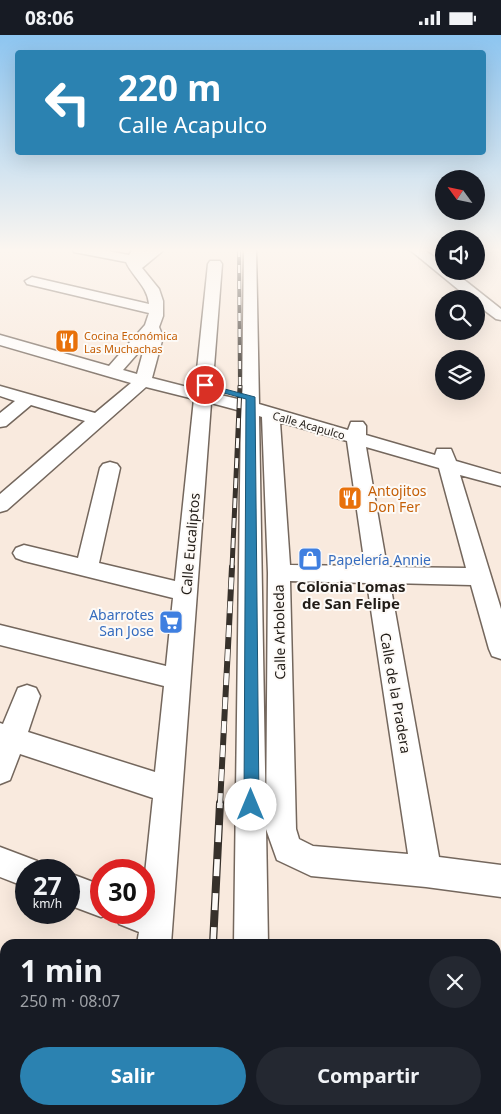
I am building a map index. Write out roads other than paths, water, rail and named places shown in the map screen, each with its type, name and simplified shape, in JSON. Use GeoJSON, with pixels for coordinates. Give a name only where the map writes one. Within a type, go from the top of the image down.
{"type":"FeatureCollection","features":[{"type":"Feature","properties":{"kind":"street"},"geometry":{"type":"LineString","coordinates":[[110,299],[156,310]]}},
{"type":"Feature","properties":{"kind":"street"},"geometry":{"type":"LineString","coordinates":[[117,368],[144,333],[152,327],[156,310],[155,299]]}},
{"type":"Feature","properties":{"kind":"street","name":"Calle Eucaliptos"},"geometry":{"type":"LineString","coordinates":[[147,926],[168,790],[212,299]]}},
{"type":"Feature","properties":{"kind":"street"},"geometry":{"type":"LineString","coordinates":[[251,939],[258,406],[253,299]]}},
{"type":"Feature","properties":{"kind":"street"},"geometry":{"type":"LineString","coordinates":[[480,299],[501,316]]}},
{"type":"Feature","properties":{"kind":"street"},"geometry":{"type":"LineString","coordinates":[[0,505],[141,376],[156,332],[152,327]]}},
{"type":"Feature","properties":{"kind":"street","name":"Calle Acapulco"},"geometry":{"type":"LineString","coordinates":[[0,329],[141,376],[204,391],[445,457],[501,480]]}},
{"type":"Feature","properties":{"kind":"street","name":"Calle Acapulco"},"geometry":{"type":"LineString","coordinates":[[0,340],[117,368]]}},
{"type":"Feature","properties":{"kind":"street"},"geometry":{"type":"LineString","coordinates":[[136,345],[152,346]]}},
{"type":"Feature","properties":{"kind":"street"},"geometry":{"type":"LineString","coordinates":[[0,391],[93,418]]}},
{"type":"Feature","properties":{"kind":"street"},"geometry":{"type":"LineString","coordinates":[[0,421],[28,399]]}},
{"type":"Feature","properties":{"kind":"street","name":"Calle Acapulco"},"geometry":{"type":"LineString","coordinates":[[258,406],[357,432]]}},
{"type":"Feature","properties":{"kind":"street","name":"Calle Arboleda"},"geometry":{"type":"LineString","coordinates":[[258,406],[278,573],[281,829],[288,849],[311,861],[426,871]]}},
{"type":"Feature","properties":{"kind":"street","name":"Calle de la Pradera"},"geometry":{"type":"LineString","coordinates":[[357,432],[376,575],[426,871]]}},
{"type":"Feature","properties":{"kind":"street"},"geometry":{"type":"LineString","coordinates":[[445,457],[501,649]]}},
{"type":"Feature","properties":{"kind":"street","name":"Calle Acapulco"},"geometry":{"type":"LineString","coordinates":[[445,457],[501,466]]}},
{"type":"Feature","properties":{"kind":"street"},"geometry":{"type":"LineString","coordinates":[[87,568],[110,468]]}},
{"type":"Feature","properties":{"kind":"street"},"geometry":{"type":"LineString","coordinates":[[24,553],[186,592]]}},
{"type":"Feature","properties":{"kind":"street"},"geometry":{"type":"LineString","coordinates":[[278,573],[480,577]]}},
{"type":"Feature","properties":{"kind":"street"},"geometry":{"type":"LineString","coordinates":[[0,635],[178,679]]}},
{"type":"Feature","properties":{"kind":"street"},"geometry":{"type":"LineString","coordinates":[[0,771],[6,737],[27,696]]}},
{"type":"Feature","properties":{"kind":"street"},"geometry":{"type":"LineString","coordinates":[[6,737],[168,790]]}},
{"type":"Feature","properties":{"kind":"street"},"geometry":{"type":"LineString","coordinates":[[0,862],[15,868]]}},
{"type":"Feature","properties":{"kind":"street"},"geometry":{"type":"LineString","coordinates":[[426,871],[501,881]]}},
{"type":"Feature","properties":{"kind":"railway"},"geometry":{"type":"LineString","coordinates":[[239,299],[240,386]]}},
{"type":"Feature","properties":{"kind":"railway"},"geometry":{"type":"LineString","coordinates":[[232,568],[240,386]]}},
{"type":"Feature","properties":{"kind":"railway"},"geometry":{"type":"LineString","coordinates":[[220,805],[232,567]]}},
{"type":"Feature","properties":{"kind":"railway"},"geometry":{"type":"LineString","coordinates":[[213,939],[220,803]]}},
{"type":"Feature","properties":{"kind":"place","name":"Cocina Económica Las Muchachas"},"geometry":{"type":"Point","coordinates":[67,341]}},
{"type":"Feature","properties":{"kind":"place","name":"Antojitos Don Fer"},"geometry":{"type":"Point","coordinates":[350,498]}},
{"type":"Feature","properties":{"kind":"place","name":"Papelería Annie"},"geometry":{"type":"Point","coordinates":[310,559]}},
{"type":"Feature","properties":{"kind":"place","name":"Abarrotes San Jose"},"geometry":{"type":"Point","coordinates":[171,622]}},
{"type":"Feature","properties":{"kind":"district","name":"Colonia Lomas de San Felipe"},"geometry":{"type":"Point","coordinates":[351,594]}}]}
